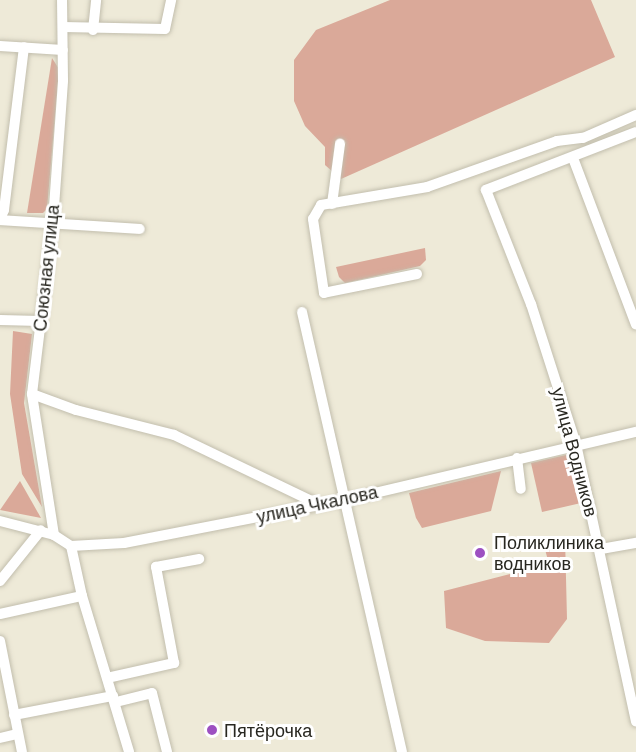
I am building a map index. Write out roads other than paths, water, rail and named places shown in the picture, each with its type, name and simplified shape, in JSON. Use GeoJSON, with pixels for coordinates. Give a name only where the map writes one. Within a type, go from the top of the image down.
{"type":"FeatureCollection","features":[{"type":"Feature","properties":{"kind":"street","name":"Союзная улица"},"geometry":{"type":"LineString","coordinates":[[54,535],[32,393],[52,223],[63,50],[62,0]]}},
{"type":"Feature","properties":{"kind":"street"},"geometry":{"type":"LineString","coordinates":[[93,30],[96,0]]}},
{"type":"Feature","properties":{"kind":"street"},"geometry":{"type":"LineString","coordinates":[[63,27],[93,30],[165,29],[171,0]]}},
{"type":"Feature","properties":{"kind":"street"},"geometry":{"type":"LineString","coordinates":[[0,46],[63,50]]}},
{"type":"Feature","properties":{"kind":"street"},"geometry":{"type":"LineString","coordinates":[[24,47],[4,210],[0,219],[140,229]]}},
{"type":"Feature","properties":{"kind":"street"},"geometry":{"type":"LineString","coordinates":[[417,274],[324,293],[313,219],[321,205],[427,187],[557,141],[583,138],[636,115]]}},
{"type":"Feature","properties":{"kind":"street"},"geometry":{"type":"LineString","coordinates":[[636,132],[573,158],[636,325]]}},
{"type":"Feature","properties":{"kind":"street"},"geometry":{"type":"LineString","coordinates":[[332,204],[340,144]]}},
{"type":"Feature","properties":{"kind":"street","name":"улица Водников"},"geometry":{"type":"LineString","coordinates":[[573,158],[486,190],[531,304],[576,444],[601,549],[636,722]]}},
{"type":"Feature","properties":{"kind":"street"},"geometry":{"type":"LineString","coordinates":[[302,312],[402,752]]}},
{"type":"Feature","properties":{"kind":"street"},"geometry":{"type":"LineString","coordinates":[[0,320],[40,321]]}},
{"type":"Feature","properties":{"kind":"street"},"geometry":{"type":"LineString","coordinates":[[32,393],[76,410],[174,435],[320,505]]}},
{"type":"Feature","properties":{"kind":"street","name":"улица Чкалова"},"geometry":{"type":"LineString","coordinates":[[71,546],[124,543],[345,500],[576,444],[636,432]]}},
{"type":"Feature","properties":{"kind":"street"},"geometry":{"type":"LineString","coordinates":[[517,458],[521,489]]}},
{"type":"Feature","properties":{"kind":"street"},"geometry":{"type":"LineString","coordinates":[[0,521],[40,530],[54,535],[71,546],[82,596],[129,752]]}},
{"type":"Feature","properties":{"kind":"street"},"geometry":{"type":"LineString","coordinates":[[0,581],[40,530]]}},
{"type":"Feature","properties":{"kind":"street"},"geometry":{"type":"LineString","coordinates":[[601,549],[636,543]]}},
{"type":"Feature","properties":{"kind":"street"},"geometry":{"type":"LineString","coordinates":[[107,678],[174,663],[156,567],[199,559]]}},
{"type":"Feature","properties":{"kind":"street"},"geometry":{"type":"LineString","coordinates":[[0,615],[82,596]]}},
{"type":"Feature","properties":{"kind":"street"},"geometry":{"type":"LineString","coordinates":[[0,641],[22,752]]}},
{"type":"Feature","properties":{"kind":"street"},"geometry":{"type":"LineString","coordinates":[[14,715],[152,693],[167,752]]}},
{"type":"Feature","properties":{"kind":"street"},"geometry":{"type":"LineString","coordinates":[[0,738],[18,734]]}},
{"type":"Feature","properties":{"kind":"place","name":"Поликлиника водников"},"geometry":{"type":"Point","coordinates":[480,553]}},
{"type":"Feature","properties":{"kind":"place","name":"Пятёрочка"},"geometry":{"type":"Point","coordinates":[212,730]}}]}
